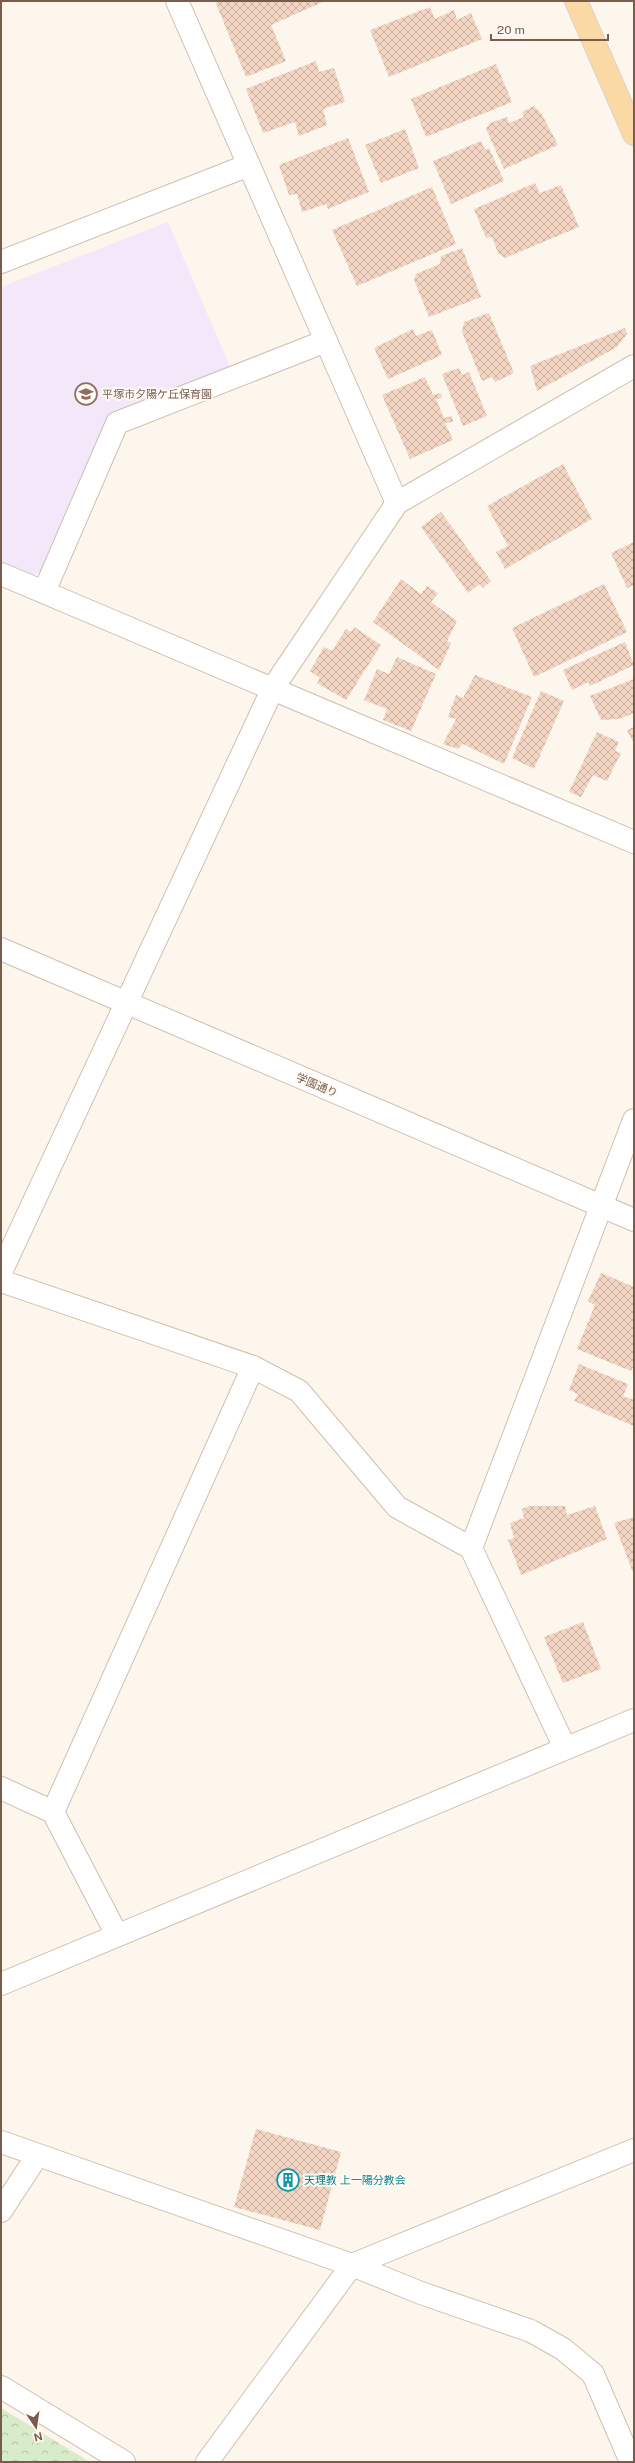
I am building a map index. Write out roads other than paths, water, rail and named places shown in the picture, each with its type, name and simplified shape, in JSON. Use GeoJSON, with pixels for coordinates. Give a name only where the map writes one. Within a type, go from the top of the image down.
{"type":"FeatureCollection","features":[{"type":"Feature","properties":{"kind":"main road"},"geometry":{"type":"LineString","coordinates":[[576,1],[634,134]]}},
{"type":"Feature","properties":{"kind":"street"},"geometry":{"type":"LineString","coordinates":[[177,1],[397,503]]}},
{"type":"Feature","properties":{"kind":"street"},"geometry":{"type":"LineString","coordinates":[[1,262],[249,165]]}},
{"type":"Feature","properties":{"kind":"street"},"geometry":{"type":"LineString","coordinates":[[44,592],[117,423],[326,341]]}},
{"type":"Feature","properties":{"kind":"street"},"geometry":{"type":"LineString","coordinates":[[1,1272],[273,688],[397,503],[634,366]]}},
{"type":"Feature","properties":{"kind":"street"},"geometry":{"type":"LineString","coordinates":[[1,574],[634,842]]}},
{"type":"Feature","properties":{"kind":"street","name":"学園通り"},"geometry":{"type":"LineString","coordinates":[[1,948],[634,1220]]}},
{"type":"Feature","properties":{"kind":"street"},"geometry":{"type":"LineString","coordinates":[[471,1548],[634,1120]]}},
{"type":"Feature","properties":{"kind":"street"},"geometry":{"type":"LineString","coordinates":[[1,1282],[253,1367],[300,1392],[397,1507],[471,1548],[565,1748]]}},
{"type":"Feature","properties":{"kind":"street"},"geometry":{"type":"LineString","coordinates":[[53,1812],[253,1367]]}},
{"type":"Feature","properties":{"kind":"street"},"geometry":{"type":"LineString","coordinates":[[1,1984],[634,1720]]}},
{"type":"Feature","properties":{"kind":"street"},"geometry":{"type":"LineString","coordinates":[[1,1788],[53,1812],[117,1935]]}},
{"type":"Feature","properties":{"kind":"street"},"geometry":{"type":"LineString","coordinates":[[1,2142],[352,2265],[420,2293],[531,2331],[563,2349],[592,2374],[631,2462]]}},
{"type":"Feature","properties":{"kind":"street"},"geometry":{"type":"LineString","coordinates":[[207,2462],[352,2265],[634,2150]]}},
{"type":"Feature","properties":{"kind":"street"},"geometry":{"type":"LineString","coordinates":[[1,2211],[38,2156]]}},
{"type":"Feature","properties":{"kind":"street"},"geometry":{"type":"LineString","coordinates":[[1,2387],[124,2462]]}},
{"type":"Feature","properties":{"kind":"place","name":"平塚市夕陽ケ丘保育園"},"geometry":{"type":"Point","coordinates":[86,394]}},
{"type":"Feature","properties":{"kind":"place","name":"天理教 上一陽分教会"},"geometry":{"type":"Point","coordinates":[288,2180]}}]}
